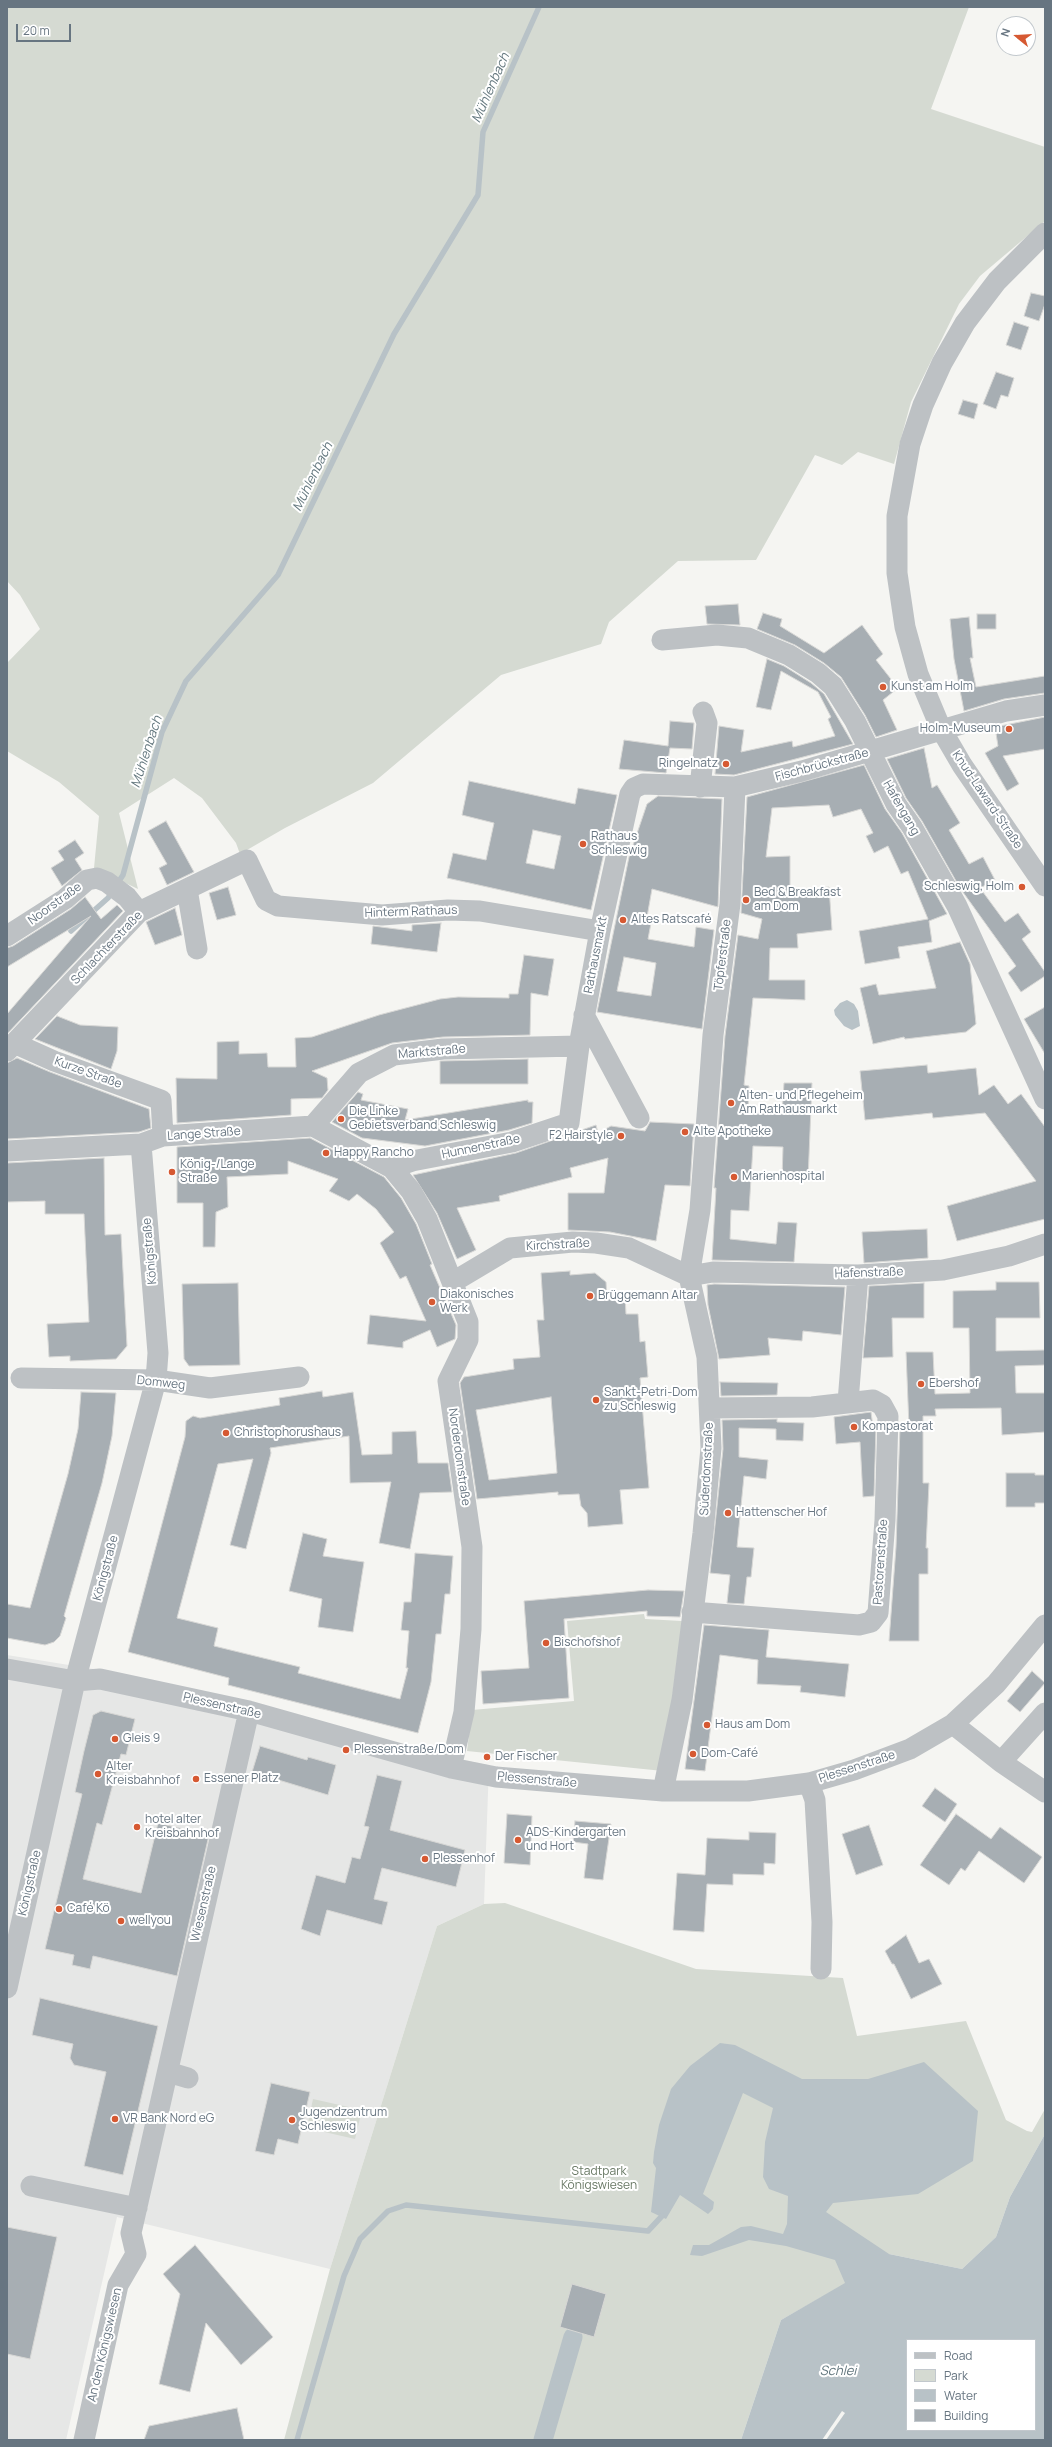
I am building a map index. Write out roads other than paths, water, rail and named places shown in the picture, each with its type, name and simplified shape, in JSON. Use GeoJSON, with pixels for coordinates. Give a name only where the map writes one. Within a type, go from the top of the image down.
{"type":"FeatureCollection","features":[{"type":"Feature","properties":{"kind":"street","name":"Knud-Laward-Straße"},"geometry":{"type":"LineString","coordinates":[[1045,233],[997,280],[965,323],[942,363],[923,405],[909,450],[897,516],[897,573],[905,627],[918,674],[941,729],[962,765],[1045,886]]}},
{"type":"Feature","properties":{"kind":"street","name":"Hafengang"},"geometry":{"type":"LineString","coordinates":[[662,640],[717,635],[748,638],[789,655],[818,673],[833,686],[855,720],[896,804],[912,827],[957,906],[1045,1100]]}},
{"type":"Feature","properties":{"kind":"street","name":"Fischbrückstraße"},"geometry":{"type":"LineString","coordinates":[[634,788],[643,784],[735,787],[871,752],[941,729],[1006,711],[1045,705]]}},
{"type":"Feature","properties":{"kind":"street"},"geometry":{"type":"LineString","coordinates":[[700,787],[707,723],[703,712]]}},
{"type":"Feature","properties":{"kind":"street","name":"Töpferstraße"},"geometry":{"type":"LineString","coordinates":[[706,1122],[713,1035],[730,904],[735,787]]}},
{"type":"Feature","properties":{"kind":"street","name":"Rathausmarkt"},"geometry":{"type":"LineString","coordinates":[[569,1124],[579,1046],[600,931],[630,794],[634,788]]}},
{"type":"Feature","properties":{"kind":"street","name":"Hinterm Rathaus"},"geometry":{"type":"LineString","coordinates":[[247,860],[266,900],[278,906],[382,916],[448,910],[480,911],[600,931]]}},
{"type":"Feature","properties":{"kind":"street","name":"Schlachterstraße"},"geometry":{"type":"LineString","coordinates":[[11,1048],[133,904],[187,889],[247,860]]}},
{"type":"Feature","properties":{"kind":"street","name":"Noorstraße"},"geometry":{"type":"LineString","coordinates":[[7,936],[65,899],[87,880],[97,878],[107,882],[133,904]]}},
{"type":"Feature","properties":{"kind":"street"},"geometry":{"type":"LineString","coordinates":[[187,889],[196,949]]}},
{"type":"Feature","properties":{"kind":"street"},"geometry":{"type":"LineString","coordinates":[[584,1015],[639,1118]]}},
{"type":"Feature","properties":{"kind":"street","name":"Marktstraße"},"geometry":{"type":"LineString","coordinates":[[313,1126],[359,1073],[394,1055],[443,1049],[579,1046]]}},
{"type":"Feature","properties":{"kind":"street","name":"Kurze Straße"},"geometry":{"type":"LineString","coordinates":[[11,1048],[54,1061],[161,1100],[163,1136]]}},
{"type":"Feature","properties":{"kind":"street","name":"Süderdomstraße"},"geometry":{"type":"LineString","coordinates":[[663,1791],[682,1700],[711,1448],[707,1357],[689,1276],[700,1210],[706,1122]]}},
{"type":"Feature","properties":{"kind":"street","name":"Hunnenstraße"},"geometry":{"type":"LineString","coordinates":[[392,1168],[412,1161],[512,1142],[569,1124]]}},
{"type":"Feature","properties":{"kind":"street"},"geometry":{"type":"LineString","coordinates":[[313,1126],[392,1168]]}},
{"type":"Feature","properties":{"kind":"street","name":"Lange Straße"},"geometry":{"type":"LineString","coordinates":[[7,1151],[141,1144],[163,1136],[313,1126]]}},
{"type":"Feature","properties":{"kind":"street","name":"Königstraße"},"geometry":{"type":"LineString","coordinates":[[7,1988],[75,1680],[156,1380],[158,1353],[141,1144]]}},
{"type":"Feature","properties":{"kind":"street","name":"Norderdomstraße"},"geometry":{"type":"LineString","coordinates":[[392,1168],[411,1191],[427,1219],[468,1322],[468,1340],[448,1381],[472,1547],[471,1629],[464,1712],[451,1768]]}},
{"type":"Feature","properties":{"kind":"street","name":"Kirchstraße"},"geometry":{"type":"LineString","coordinates":[[453,1282],[510,1248],[573,1242],[596,1243],[629,1248],[689,1276]]}},
{"type":"Feature","properties":{"kind":"street","name":"Hafenstraße"},"geometry":{"type":"LineString","coordinates":[[689,1276],[713,1272],[858,1275],[943,1270],[1009,1256],[1045,1244]]}},
{"type":"Feature","properties":{"kind":"street"},"geometry":{"type":"LineString","coordinates":[[848,1402],[858,1275]]}},
{"type":"Feature","properties":{"kind":"street","name":"Domweg"},"geometry":{"type":"LineString","coordinates":[[21,1378],[156,1380],[210,1388],[299,1377]]}},
{"type":"Feature","properties":{"kind":"street","name":"Pastorenstraße"},"geometry":{"type":"LineString","coordinates":[[692,1612],[860,1625],[871,1622],[878,1613],[888,1416],[882,1405],[873,1400],[812,1407],[710,1408]]}},
{"type":"Feature","properties":{"kind":"street","name":"Plessenstraße"},"geometry":{"type":"LineString","coordinates":[[7,1669],[75,1680],[100,1679],[249,1711],[451,1768],[496,1777],[663,1791],[748,1791],[809,1783],[854,1770],[910,1749],[953,1724],[996,1684],[1045,1625]]}},
{"type":"Feature","properties":{"kind":"street","name":"Wiesenstraße"},"geometry":{"type":"LineString","coordinates":[[136,2254],[131,2233],[249,1711]]}},
{"type":"Feature","properties":{"kind":"street"},"geometry":{"type":"LineString","coordinates":[[1001,1762],[1045,1713]]}},
{"type":"Feature","properties":{"kind":"street"},"geometry":{"type":"LineString","coordinates":[[953,1724],[1001,1762],[1045,1792]]}},
{"type":"Feature","properties":{"kind":"street"},"geometry":{"type":"LineString","coordinates":[[809,1783],[815,1800],[822,1922],[821,1969]]}},
{"type":"Feature","properties":{"kind":"street"},"geometry":{"type":"LineString","coordinates":[[168,2072],[188,2078]]}},
{"type":"Feature","properties":{"kind":"street"},"geometry":{"type":"LineString","coordinates":[[31,2186],[137,2208]]}},
{"type":"Feature","properties":{"kind":"street","name":"An den Königswiesen"},"geometry":{"type":"LineString","coordinates":[[84,2440],[118,2285],[136,2254]]}},
{"type":"Feature","properties":{"kind":"water"},"geometry":{"type":"Polygon","coordinates":[[[847,1000],[854,1004],[858,1011],[860,1026],[852,1030],[844,1026],[835,1015],[834,1010],[840,1003],[847,1000]]]}},
{"type":"Feature","properties":{"kind":"water","name":"Schlei"},"geometry":{"type":"Polygon","coordinates":[[[720,2043],[735,2045],[802,2079],[868,2079],[924,2062],[978,2111],[973,2161],[918,2194],[833,2203],[826,2212],[889,2254],[962,2269],[996,2237],[1010,2197],[1045,2134],[1045,2440],[741,2440],[781,2320],[845,2283],[835,2260],[786,2246],[749,2240],[702,2256],[690,2255],[693,2245],[709,2245],[741,2227],[751,2226],[783,2234],[787,2224],[788,2196],[769,2189],[763,2177],[765,2142],[773,2108],[743,2093],[703,2194],[714,2202],[713,2209],[708,2214],[680,2195],[666,2219],[651,2212],[656,2168],[653,2163],[654,2152],[659,2125],[671,2089],[690,2066],[720,2043]]]}},
{"type":"Feature","properties":{"kind":"waterway","name":"Mühlenbach"},"geometry":{"type":"LineString","coordinates":[[117,884],[123,875],[162,732],[186,681],[278,575],[394,334],[478,195],[483,132],[539,7]]}},
{"type":"Feature","properties":{"kind":"waterway","name":"Mühlenbach"},"geometry":{"type":"LineString","coordinates":[[71,931],[108,898],[112,892]]}},
{"type":"Feature","properties":{"kind":"waterway"},"geometry":{"type":"LineString","coordinates":[[297,2440],[344,2276],[360,2239],[388,2211],[406,2205],[648,2231],[662,2216]]}},
{"type":"Feature","properties":{"kind":"waterway"},"geometry":{"type":"LineString","coordinates":[[543,2440],[573,2337]]}},
{"type":"Feature","properties":{"kind":"place","name":"Kunst am Holm"},"geometry":{"type":"Point","coordinates":[883,687]}},
{"type":"Feature","properties":{"kind":"place","name":"Holm-Museum"},"geometry":{"type":"Point","coordinates":[1009,729]}},
{"type":"Feature","properties":{"kind":"place","name":"Ringelnatz"},"geometry":{"type":"Point","coordinates":[726,764]}},
{"type":"Feature","properties":{"kind":"place","name":"Rathaus Schleswig"},"geometry":{"type":"Point","coordinates":[583,844]}},
{"type":"Feature","properties":{"kind":"place","name":"Schleswig, Holm"},"geometry":{"type":"Point","coordinates":[1022,887]}},
{"type":"Feature","properties":{"kind":"place","name":"Bed & Breakfast am Dom"},"geometry":{"type":"Point","coordinates":[746,900]}},
{"type":"Feature","properties":{"kind":"place","name":"Altes Ratscafé"},"geometry":{"type":"Point","coordinates":[623,920]}},
{"type":"Feature","properties":{"kind":"place","name":"Alten- und Pflegeheim Am Rathausmarkt"},"geometry":{"type":"Point","coordinates":[731,1103]}},
{"type":"Feature","properties":{"kind":"place","name":"Die Linke Gebietsverband Schleswig"},"geometry":{"type":"Point","coordinates":[341,1119]}},
{"type":"Feature","properties":{"kind":"place","name":"Alte Apotheke"},"geometry":{"type":"Point","coordinates":[685,1132]}},
{"type":"Feature","properties":{"kind":"place","name":"F2 Hairstyle"},"geometry":{"type":"Point","coordinates":[621,1136]}},
{"type":"Feature","properties":{"kind":"place","name":"Happy Rancho"},"geometry":{"type":"Point","coordinates":[326,1153]}},
{"type":"Feature","properties":{"kind":"place","name":"König-/Lange Straße"},"geometry":{"type":"Point","coordinates":[172,1172]}},
{"type":"Feature","properties":{"kind":"place","name":"Marienhospital"},"geometry":{"type":"Point","coordinates":[734,1177]}},
{"type":"Feature","properties":{"kind":"place","name":"Brüggemann Altar"},"geometry":{"type":"Point","coordinates":[590,1296]}},
{"type":"Feature","properties":{"kind":"place","name":"Diakonisches Werk"},"geometry":{"type":"Point","coordinates":[432,1302]}},
{"type":"Feature","properties":{"kind":"place","name":"Ebershof"},"geometry":{"type":"Point","coordinates":[921,1384]}},
{"type":"Feature","properties":{"kind":"place","name":"Sankt-Petri-Dom zu Schleswig"},"geometry":{"type":"Point","coordinates":[596,1400]}},
{"type":"Feature","properties":{"kind":"place","name":"Kompastorat"},"geometry":{"type":"Point","coordinates":[854,1427]}},
{"type":"Feature","properties":{"kind":"place","name":"Christophorushaus"},"geometry":{"type":"Point","coordinates":[226,1433]}},
{"type":"Feature","properties":{"kind":"place","name":"Hattenscher Hof"},"geometry":{"type":"Point","coordinates":[728,1513]}},
{"type":"Feature","properties":{"kind":"place","name":"Bischofshof"},"geometry":{"type":"Point","coordinates":[546,1643]}},
{"type":"Feature","properties":{"kind":"place","name":"Haus am Dom"},"geometry":{"type":"Point","coordinates":[707,1725]}},
{"type":"Feature","properties":{"kind":"place","name":"Gleis 9"},"geometry":{"type":"Point","coordinates":[115,1739]}},
{"type":"Feature","properties":{"kind":"place","name":"Plessenstraße/Dom"},"geometry":{"type":"Point","coordinates":[346,1750]}},
{"type":"Feature","properties":{"kind":"place","name":"Dom-Café"},"geometry":{"type":"Point","coordinates":[693,1754]}},
{"type":"Feature","properties":{"kind":"place","name":"Der Fischer"},"geometry":{"type":"Point","coordinates":[487,1757]}},
{"type":"Feature","properties":{"kind":"place","name":"Alter Kreisbahnhof"},"geometry":{"type":"Point","coordinates":[98,1774]}},
{"type":"Feature","properties":{"kind":"place","name":"Essener Platz"},"geometry":{"type":"Point","coordinates":[196,1779]}},
{"type":"Feature","properties":{"kind":"place","name":"hotel alter Kreisbahnhof"},"geometry":{"type":"Point","coordinates":[137,1827]}},
{"type":"Feature","properties":{"kind":"place","name":"ADS-Kindergarten und Hort"},"geometry":{"type":"Point","coordinates":[518,1840]}},
{"type":"Feature","properties":{"kind":"place","name":"Plessenhof"},"geometry":{"type":"Point","coordinates":[425,1859]}},
{"type":"Feature","properties":{"kind":"place","name":"Café Kö"},"geometry":{"type":"Point","coordinates":[59,1909]}},
{"type":"Feature","properties":{"kind":"place","name":"wellyou"},"geometry":{"type":"Point","coordinates":[121,1921]}},
{"type":"Feature","properties":{"kind":"place","name":"VR Bank Nord eG"},"geometry":{"type":"Point","coordinates":[115,2119]}},
{"type":"Feature","properties":{"kind":"place","name":"Jugendzentrum Schleswig"},"geometry":{"type":"Point","coordinates":[292,2120]}},
{"type":"Feature","properties":{"kind":"park label","name":"Stadtpark Königswiesen"},"geometry":{"type":"Point","coordinates":[599,2179]}}]}
